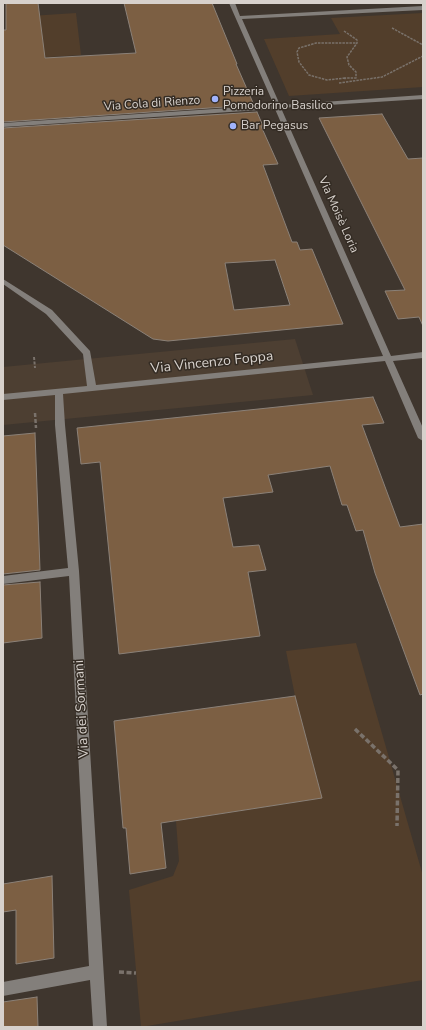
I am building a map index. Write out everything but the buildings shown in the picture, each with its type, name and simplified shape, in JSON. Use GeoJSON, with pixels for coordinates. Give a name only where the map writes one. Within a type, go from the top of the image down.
{"type":"FeatureCollection","features":[{"type":"Feature","properties":{"kind":"street","name":"Via Moisè Loria"},"geometry":{"type":"LineString","coordinates":[[232,3],[423,438]]}},
{"type":"Feature","properties":{"kind":"street"},"geometry":{"type":"LineString","coordinates":[[238,18],[423,8]]}},
{"type":"Feature","properties":{"kind":"street","name":"Via Cola di Rienzo"},"geometry":{"type":"LineString","coordinates":[[3,125],[423,97]]}},
{"type":"Feature","properties":{"kind":"street"},"geometry":{"type":"LineString","coordinates":[[3,281],[48,312],[87,353],[92,388]]}},
{"type":"Feature","properties":{"kind":"street","name":"Via Vincenzo Foppa"},"geometry":{"type":"LineString","coordinates":[[3,397],[423,355]]}},
{"type":"Feature","properties":{"kind":"street","name":"Via dei Sormani"},"geometry":{"type":"LineString","coordinates":[[59,391],[60,425],[74,571],[100,1027]]}},
{"type":"Feature","properties":{"kind":"street"},"geometry":{"type":"LineString","coordinates":[[3,580],[74,571]]}},
{"type":"Feature","properties":{"kind":"street"},"geometry":{"type":"LineString","coordinates":[[3,989],[96,972]]}},
{"type":"Feature","properties":{"kind":"path"},"geometry":{"type":"LineString","coordinates":[[343,26],[343,30],[357,40],[357,43]]}},
{"type":"Feature","properties":{"kind":"path"},"geometry":{"type":"LineString","coordinates":[[316,43],[357,43],[347,57],[349,65],[356,72],[356,78],[327,80],[316,78],[309,75],[299,62],[297,52],[299,48],[316,43]]}},
{"type":"Feature","properties":{"kind":"path"},"geometry":{"type":"LineString","coordinates":[[337,83],[382,77],[423,56]]}},
{"type":"Feature","properties":{"kind":"path"},"geometry":{"type":"LineString","coordinates":[[34,357],[35,368]]}},
{"type":"Feature","properties":{"kind":"path"},"geometry":{"type":"LineString","coordinates":[[35,407],[36,428]]}},
{"type":"Feature","properties":{"kind":"path"},"geometry":{"type":"LineString","coordinates":[[355,729],[398,770],[397,826]]}},
{"type":"Feature","properties":{"kind":"shaded area"},"geometry":{"type":"Polygon","coordinates":[[[76,13],[81,55],[32,58],[30,16],[76,13]]]}},
{"type":"Feature","properties":{"kind":"shaded area"},"geometry":{"type":"Polygon","coordinates":[[[423,13],[423,87],[289,96],[264,39],[340,34],[331,18],[423,13]]]}},
{"type":"Feature","properties":{"kind":"shaded area"},"geometry":{"type":"Polygon","coordinates":[[[295,339],[313,395],[3,425],[3,367],[295,339]]]}},
{"type":"Feature","properties":{"kind":"shaded area"},"geometry":{"type":"Polygon","coordinates":[[[356,643],[423,876],[423,980],[141,1027],[129,890],[173,876],[179,861],[176,821],[322,798],[295,696],[286,651],[356,643]]]}},
{"type":"Feature","properties":{"kind":"place","name":"Pizzeria Pomodorino Basilico"},"geometry":{"type":"Point","coordinates":[215,99]}},
{"type":"Feature","properties":{"kind":"place","name":"Bar Pegasus"},"geometry":{"type":"Point","coordinates":[233,126]}}]}
